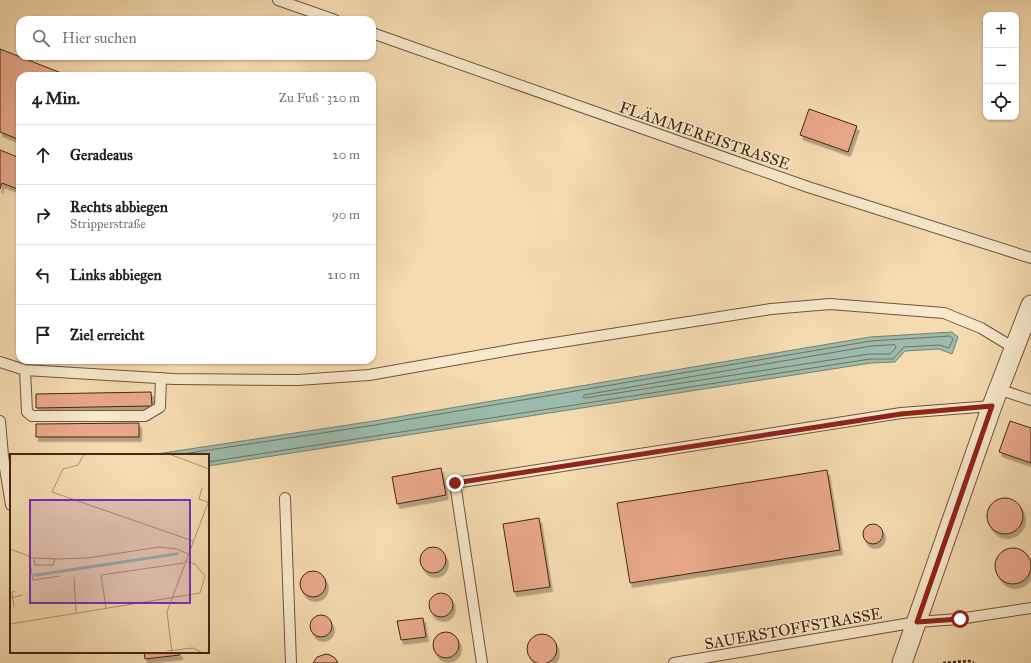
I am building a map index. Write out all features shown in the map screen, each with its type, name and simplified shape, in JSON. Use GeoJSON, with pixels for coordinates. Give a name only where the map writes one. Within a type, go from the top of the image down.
{"type":"FeatureCollection","features":[{"type":"Feature","properties":{"kind":"street"},"geometry":{"type":"LineString","coordinates":[[902,663],[995,398],[1031,305]]}},
{"type":"Feature","properties":{"kind":"lane"},"geometry":{"type":"LineString","coordinates":[[278,0],[324,16]]}},
{"type":"Feature","properties":{"kind":"lane","name":"FLÄMMEREISTRASSE"},"geometry":{"type":"LineString","coordinates":[[376,34],[808,187],[1031,258]]}},
{"type":"Feature","properties":{"kind":"lane"},"geometry":{"type":"LineString","coordinates":[[0,362],[25,370],[161,378],[298,380],[369,375],[516,348],[771,309],[830,304],[944,314],[981,328],[1014,348]]}},
{"type":"Feature","properties":{"kind":"lane"},"geometry":{"type":"LineString","coordinates":[[25,370],[27,412],[32,416],[145,416],[160,408],[161,378]]}},
{"type":"Feature","properties":{"kind":"lane"},"geometry":{"type":"LineString","coordinates":[[482,663],[455,483],[995,398],[1031,400]]}},
{"type":"Feature","properties":{"kind":"lane"},"geometry":{"type":"LineString","coordinates":[[0,421],[3,456],[10,499]]}},
{"type":"Feature","properties":{"kind":"lane"},"geometry":{"type":"LineString","coordinates":[[285,498],[292,663]]}},
{"type":"Feature","properties":{"kind":"lane","name":"SAUERSTOFFSTRASSE"},"geometry":{"type":"LineString","coordinates":[[674,663],[917,622],[960,619],[1031,608]]}},
{"type":"Feature","properties":{"kind":"path"},"geometry":{"type":"LineString","coordinates":[[943,663],[969,661],[974,663]]}},
{"type":"Feature","properties":{"kind":"water"},"geometry":{"type":"Polygon","coordinates":[[[952,332],[958,337],[952,354],[939,349],[905,351],[895,362],[871,363],[209,466],[209,454],[157,454],[374,421],[870,337],[952,332]]]}},
{"type":"Feature","properties":{"kind":"building"},"geometry":{"type":"Polygon","coordinates":[[[0,49],[16,55],[16,60],[28,60],[59,72],[16,72],[16,138],[0,132],[0,49]]]}},
{"type":"Feature","properties":{"kind":"building"},"geometry":{"type":"Polygon","coordinates":[[[809,109],[857,126],[848,152],[800,135],[809,109]]]}},
{"type":"Feature","properties":{"kind":"building"},"geometry":{"type":"Polygon","coordinates":[[[0,150],[16,156],[16,188],[2,183],[0,189],[0,150]]]}},
{"type":"Feature","properties":{"kind":"building"},"geometry":{"type":"Polygon","coordinates":[[[151,392],[152,406],[36,408],[36,394],[151,392]]]}},
{"type":"Feature","properties":{"kind":"building"},"geometry":{"type":"Polygon","coordinates":[[[1010,421],[1031,428],[1031,463],[999,452],[1010,421]]]}},
{"type":"Feature","properties":{"kind":"building"},"geometry":{"type":"Polygon","coordinates":[[[139,423],[139,437],[36,437],[36,424],[139,423]]]}},
{"type":"Feature","properties":{"kind":"building"},"geometry":{"type":"Polygon","coordinates":[[[441,468],[446,495],[397,504],[392,477],[441,468]]]}},
{"type":"Feature","properties":{"kind":"building"},"geometry":{"type":"Polygon","coordinates":[[[827,470],[840,550],[630,583],[617,503],[827,470]]]}},
{"type":"Feature","properties":{"kind":"building"},"geometry":{"type":"Polygon","coordinates":[[[1009,498],[1018,503],[1022,509],[1022,523],[1018,529],[1009,534],[1001,534],[992,529],[988,523],[987,512],[992,503],[998,499],[1009,498]]]}},
{"type":"Feature","properties":{"kind":"building"},"geometry":{"type":"Polygon","coordinates":[[[539,518],[550,587],[514,592],[503,524],[539,518]]]}},
{"type":"Feature","properties":{"kind":"building"},"geometry":{"type":"Polygon","coordinates":[[[873,524],[880,527],[883,534],[880,541],[873,544],[866,541],[863,534],[866,527],[873,524]]]}},
{"type":"Feature","properties":{"kind":"building"},"geometry":{"type":"Polygon","coordinates":[[[433,547],[442,551],[446,560],[442,569],[433,573],[424,569],[420,560],[424,551],[433,547]]]}},
{"type":"Feature","properties":{"kind":"building"},"geometry":{"type":"Polygon","coordinates":[[[1017,548],[1026,553],[1030,559],[1030,573],[1026,579],[1017,584],[1009,584],[1000,579],[996,573],[995,562],[1000,553],[1006,549],[1017,548]]]}},
{"type":"Feature","properties":{"kind":"building"},"geometry":{"type":"Polygon","coordinates":[[[313,571],[322,575],[326,584],[322,593],[313,597],[304,593],[300,584],[304,575],[313,571]]]}},
{"type":"Feature","properties":{"kind":"building"},"geometry":{"type":"Polygon","coordinates":[[[441,593],[450,596],[453,605],[450,614],[441,617],[432,614],[429,605],[432,596],[441,593]]]}},
{"type":"Feature","properties":{"kind":"building"},"geometry":{"type":"Polygon","coordinates":[[[321,615],[329,618],[332,626],[329,634],[321,637],[313,634],[310,626],[313,618],[321,615]]]}},
{"type":"Feature","properties":{"kind":"building"},"geometry":{"type":"Polygon","coordinates":[[[423,618],[426,637],[401,640],[397,621],[423,618]]]}},
{"type":"Feature","properties":{"kind":"building"},"geometry":{"type":"Polygon","coordinates":[[[446,632],[455,636],[459,645],[455,654],[446,658],[437,654],[433,645],[437,636],[446,632]]]}},
{"type":"Feature","properties":{"kind":"building"},"geometry":{"type":"Polygon","coordinates":[[[542,634],[553,638],[557,649],[553,660],[542,664],[531,660],[527,649],[531,638],[542,634]]]}},
{"type":"Feature","properties":{"kind":"building"},"geometry":{"type":"Polygon","coordinates":[[[144,653],[180,653],[180,655],[145,659],[144,653]]]}},
{"type":"Feature","properties":{"kind":"building"},"geometry":{"type":"Polygon","coordinates":[[[326,654],[335,658],[338,663],[313,663],[317,657],[326,654]]]}},
{"type":"Feature","properties":{"kind":"route"},"geometry":{"type":"LineString","coordinates":[[455,483],[901,414],[992,406],[917,622],[960,619]]}}]}
